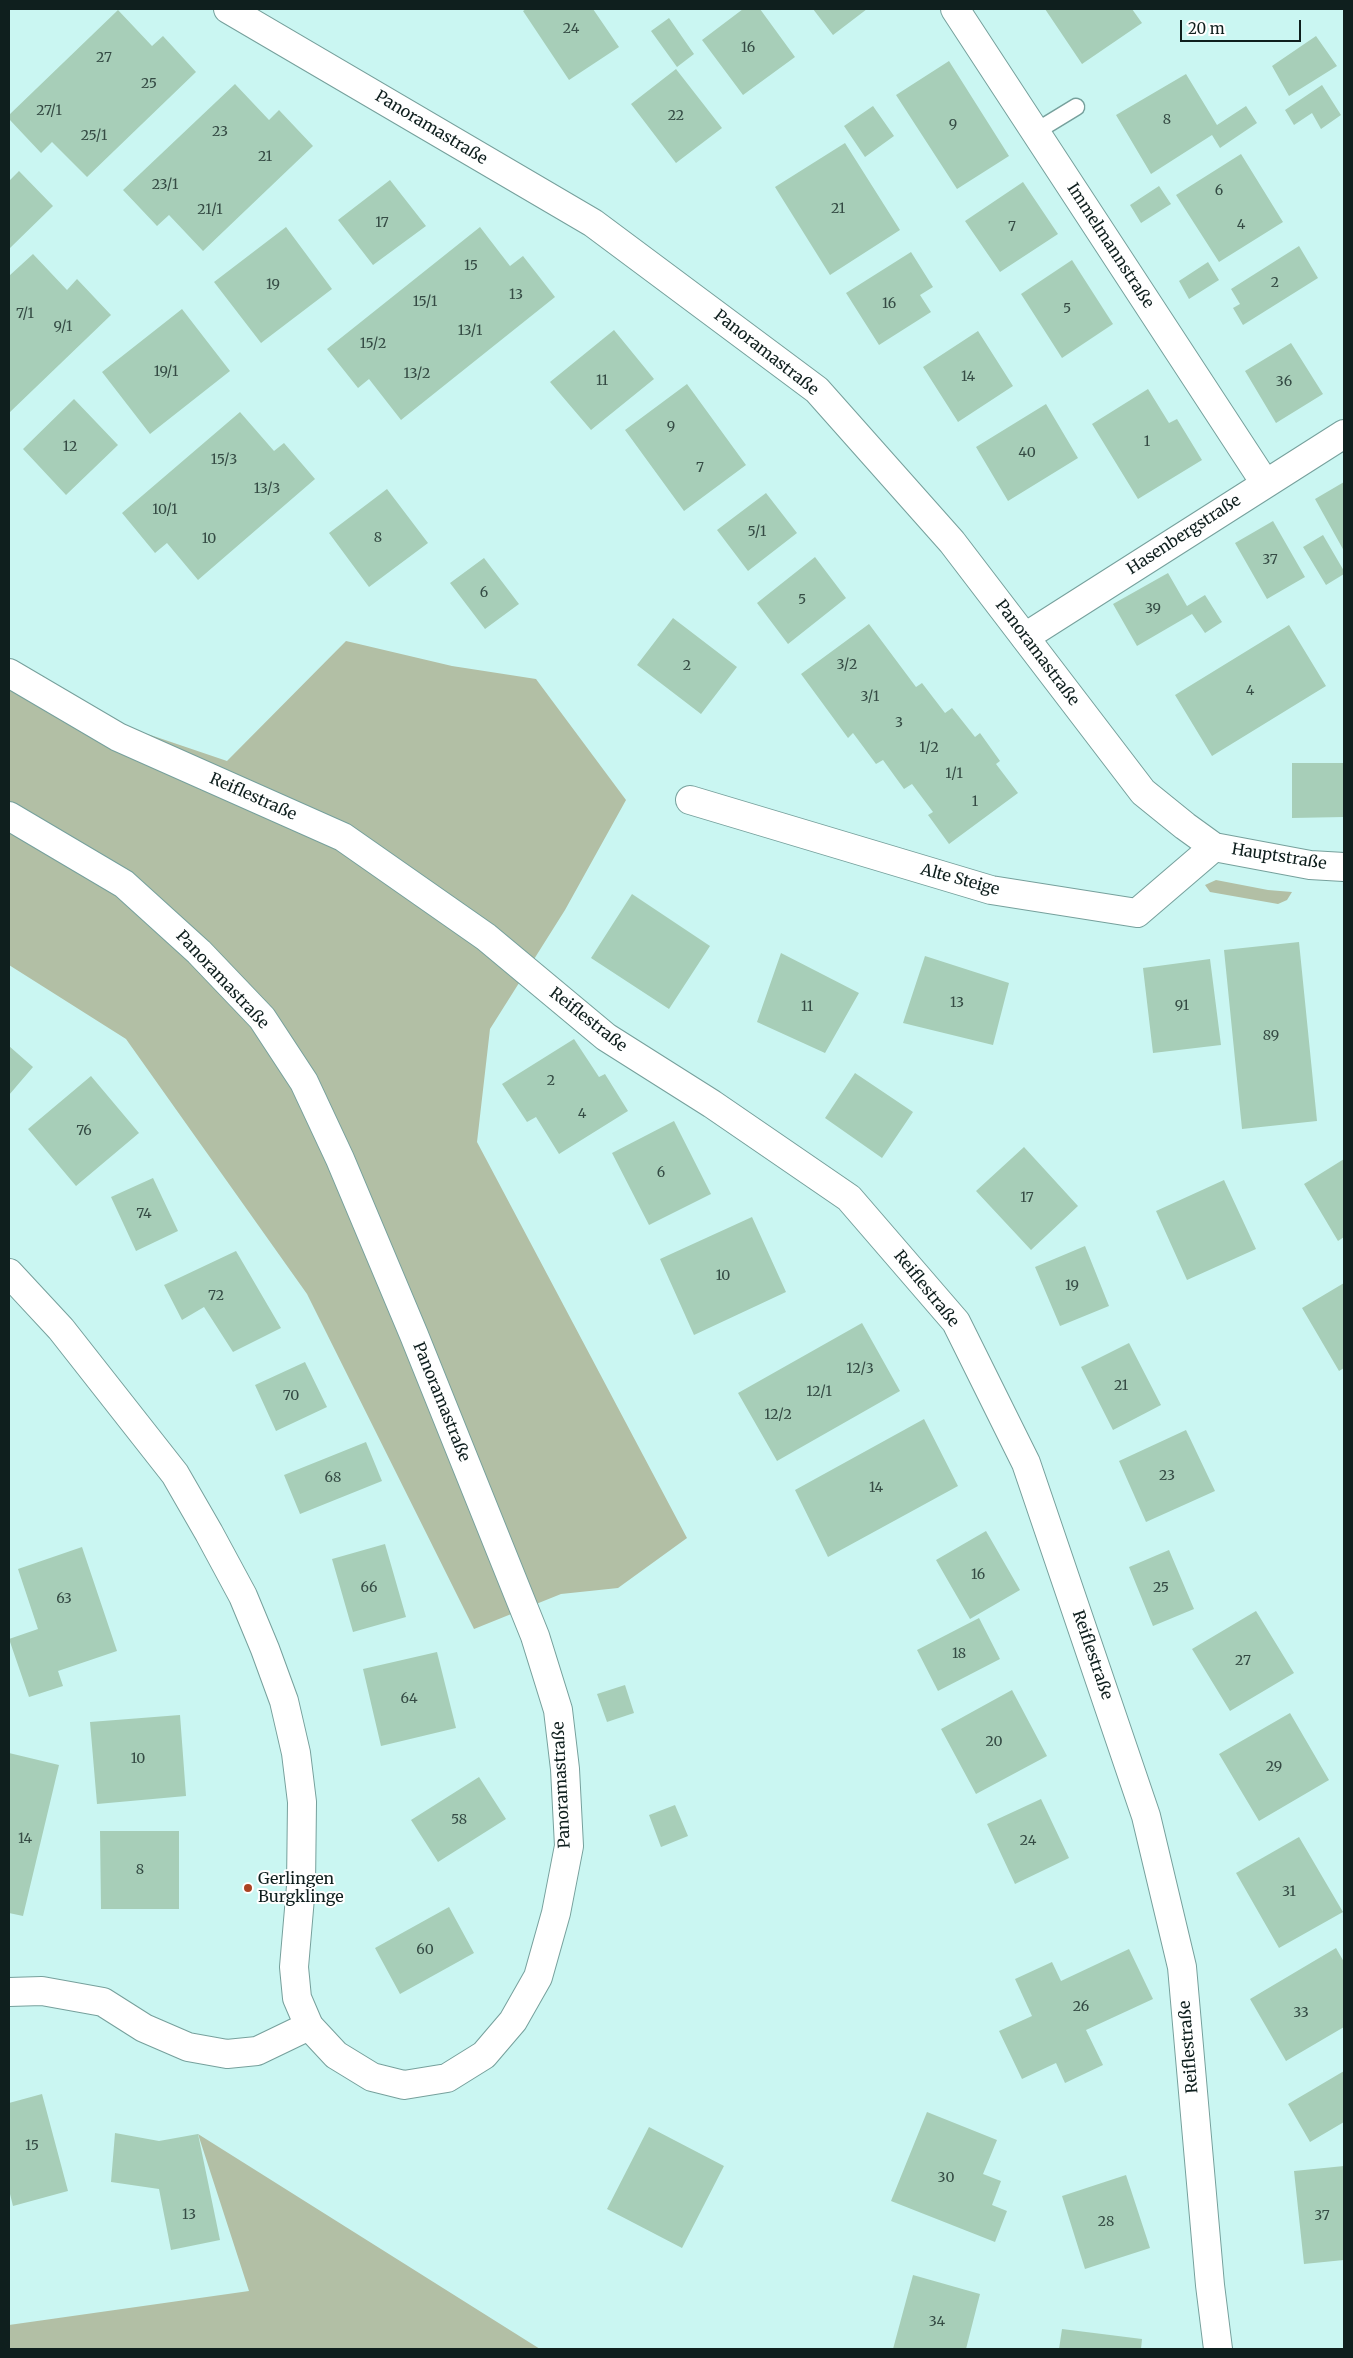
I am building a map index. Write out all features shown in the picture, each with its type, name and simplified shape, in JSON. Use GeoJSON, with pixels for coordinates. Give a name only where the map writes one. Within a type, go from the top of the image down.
{"type":"FeatureCollection","features":[{"type":"Feature","properties":{"kind":"street","name":"Panoramastraße"},"geometry":{"type":"LineString","coordinates":[[228,9],[593,222],[817,390],[952,542],[1143,792],[1214,847]]}},
{"type":"Feature","properties":{"kind":"street","name":"Immelmannstraße"},"geometry":{"type":"LineString","coordinates":[[955,9],[1265,483]]}},
{"type":"Feature","properties":{"kind":"street","name":"Hasenbergstraße"},"geometry":{"type":"LineString","coordinates":[[1025,637],[1344,434]]}},
{"type":"Feature","properties":{"kind":"street","name":"Reiflestraße"},"geometry":{"type":"LineString","coordinates":[[9,673],[118,737],[344,837],[486,937],[606,1037],[712,1104],[849,1198],[956,1322],[1026,1463],[1146,1816],[1182,1967],[1210,2285],[1218,2349]]}},
{"type":"Feature","properties":{"kind":"street","name":"Alte Steige"},"geometry":{"type":"LineString","coordinates":[[690,800],[991,890],[1137,913],[1214,847]]}},
{"type":"Feature","properties":{"kind":"street","name":"Panoramastraße"},"geometry":{"type":"LineString","coordinates":[[9,816],[124,884],[199,952],[262,1018],[304,1082],[340,1159],[414,1335],[535,1636],[558,1710],[565,1769],[569,1846],[556,1913],[538,1977],[513,2021],[484,2055],[447,2078],[404,2085],[372,2077],[336,2055],[309,2026],[297,1998],[294,1967],[301,1886],[302,1802],[296,1753],[284,1702],[265,1650],[239,1588],[175,1474],[61,1329],[9,1272]]}},
{"type":"Feature","properties":{"kind":"street","name":"Hauptstraße"},"geometry":{"type":"LineString","coordinates":[[1214,847],[1310,865],[1344,867]]}},
{"type":"Feature","properties":{"kind":"street"},"geometry":{"type":"LineString","coordinates":[[9,1992],[42,1991],[104,2002],[144,2028],[188,2047],[227,2054],[257,2051],[309,2026]]}},
{"type":"Feature","properties":{"kind":"lane"},"geometry":{"type":"LineString","coordinates":[[1035,132],[1076,107]]}},
{"type":"Feature","properties":{"kind":"green space"},"geometry":{"type":"Polygon","coordinates":[[[346,641],[452,666],[536,679],[626,800],[565,910],[490,1029],[477,1142],[687,1538],[618,1588],[561,1594],[474,1629],[307,1294],[126,1039],[9,965],[9,687],[227,761],[346,641]]]}},
{"type":"Feature","properties":{"kind":"green space"},"geometry":{"type":"Polygon","coordinates":[[[1216,880],[1268,890],[1292,892],[1287,900],[1278,904],[1210,892],[1205,885],[1216,880]]]}},
{"type":"Feature","properties":{"kind":"green space"},"geometry":{"type":"Polygon","coordinates":[[[198,2134],[540,2349],[9,2349],[9,2325],[249,2291],[198,2134]]]}},
{"type":"Feature","properties":{"kind":"building"},"geometry":{"type":"Polygon","coordinates":[[[526,9],[593,9],[619,47],[569,80],[523,11],[526,9]]]}},
{"type":"Feature","properties":{"kind":"building"},"geometry":{"type":"Polygon","coordinates":[[[743,9],[760,9],[795,57],[743,95],[702,40],[743,9]]]}},
{"type":"Feature","properties":{"kind":"building"},"geometry":{"type":"Polygon","coordinates":[[[813,9],[867,9],[833,35],[813,9]]]}},
{"type":"Feature","properties":{"kind":"building"},"geometry":{"type":"Polygon","coordinates":[[[1045,9],[1132,9],[1142,23],[1082,64],[1045,9]]]}},
{"type":"Feature","properties":{"kind":"building"},"geometry":{"type":"Polygon","coordinates":[[[118,10],[152,46],[163,36],[196,72],[87,177],[52,142],[41,153],[9,119],[9,115],[118,10]]]}},
{"type":"Feature","properties":{"kind":"building"},"geometry":{"type":"Polygon","coordinates":[[[669,18],[694,54],[677,67],[651,31],[669,18]]]}},
{"type":"Feature","properties":{"kind":"building"},"geometry":{"type":"Polygon","coordinates":[[[1316,36],[1337,66],[1289,96],[1272,66],[1316,36]]]}},
{"type":"Feature","properties":{"kind":"building"},"geometry":{"type":"Polygon","coordinates":[[[949,61],[1009,156],[957,189],[896,95],[949,61]]]}},
{"type":"Feature","properties":{"kind":"building"},"geometry":{"type":"Polygon","coordinates":[[[676,69],[722,128],[676,163],[631,104],[676,69]]]}},
{"type":"Feature","properties":{"kind":"building"},"geometry":{"type":"Polygon","coordinates":[[[1186,74],[1217,125],[1246,106],[1257,123],[1220,148],[1212,135],[1151,174],[1116,115],[1186,74]]]}},
{"type":"Feature","properties":{"kind":"building"},"geometry":{"type":"Polygon","coordinates":[[[235,84],[269,120],[279,110],[313,146],[203,251],[169,215],[157,226],[123,190],[235,84]]]}},
{"type":"Feature","properties":{"kind":"building"},"geometry":{"type":"Polygon","coordinates":[[[1322,85],[1341,115],[1321,129],[1312,113],[1294,125],[1285,110],[1322,85]]]}},
{"type":"Feature","properties":{"kind":"building"},"geometry":{"type":"Polygon","coordinates":[[[873,106],[894,136],[865,157],[844,126],[873,106]]]}},
{"type":"Feature","properties":{"kind":"building"},"geometry":{"type":"Polygon","coordinates":[[[845,143],[900,230],[830,275],[775,187],[845,143]]]}},
{"type":"Feature","properties":{"kind":"building"},"geometry":{"type":"Polygon","coordinates":[[[1241,154],[1283,222],[1219,262],[1176,195],[1241,154]]]}},
{"type":"Feature","properties":{"kind":"building"},"geometry":{"type":"Polygon","coordinates":[[[19,171],[53,206],[9,249],[9,181],[19,171]]]}},
{"type":"Feature","properties":{"kind":"building"},"geometry":{"type":"Polygon","coordinates":[[[390,180],[426,226],[373,265],[338,220],[390,180]]]}},
{"type":"Feature","properties":{"kind":"building"},"geometry":{"type":"Polygon","coordinates":[[[1023,182],[1058,234],[1000,272],[965,221],[1023,182]]]}},
{"type":"Feature","properties":{"kind":"building"},"geometry":{"type":"Polygon","coordinates":[[[1159,186],[1171,204],[1141,223],[1130,205],[1159,186]]]}},
{"type":"Feature","properties":{"kind":"building"},"geometry":{"type":"Polygon","coordinates":[[[286,227],[332,289],[261,343],[214,282],[286,227]]]}},
{"type":"Feature","properties":{"kind":"building"},"geometry":{"type":"Polygon","coordinates":[[[480,227],[510,266],[523,256],[555,297],[401,420],[369,379],[358,388],[327,349],[480,227]]]}},
{"type":"Feature","properties":{"kind":"building"},"geometry":{"type":"Polygon","coordinates":[[[1299,246],[1318,278],[1243,325],[1233,308],[1240,304],[1231,289],[1299,246]]]}},
{"type":"Feature","properties":{"kind":"building"},"geometry":{"type":"Polygon","coordinates":[[[911,252],[933,287],[920,295],[931,312],[879,345],[846,293],[911,252]]]}},
{"type":"Feature","properties":{"kind":"building"},"geometry":{"type":"Polygon","coordinates":[[[33,254],[67,290],[77,279],[111,315],[9,413],[9,276],[33,254]]]}},
{"type":"Feature","properties":{"kind":"building"},"geometry":{"type":"Polygon","coordinates":[[[1072,260],[1113,324],[1062,358],[1021,294],[1072,260]]]}},
{"type":"Feature","properties":{"kind":"building"},"geometry":{"type":"Polygon","coordinates":[[[1208,262],[1219,280],[1189,299],[1179,281],[1208,262]]]}},
{"type":"Feature","properties":{"kind":"building"},"geometry":{"type":"Polygon","coordinates":[[[182,309],[230,371],[150,434],[102,372],[182,309]]]}},
{"type":"Feature","properties":{"kind":"building"},"geometry":{"type":"Polygon","coordinates":[[[614,330],[654,379],[591,430],[550,382],[614,330]]]}},
{"type":"Feature","properties":{"kind":"building"},"geometry":{"type":"Polygon","coordinates":[[[978,331],[1013,386],[958,422],[923,367],[978,331]]]}},
{"type":"Feature","properties":{"kind":"building"},"geometry":{"type":"Polygon","coordinates":[[[1291,343],[1323,394],[1276,423],[1245,371],[1291,343]]]}},
{"type":"Feature","properties":{"kind":"building"},"geometry":{"type":"Polygon","coordinates":[[[687,384],[746,465],[684,511],[625,430],[687,384]]]}},
{"type":"Feature","properties":{"kind":"building"},"geometry":{"type":"Polygon","coordinates":[[[1148,389],[1169,423],[1177,419],[1202,460],[1138,499],[1092,424],[1148,389]]]}},
{"type":"Feature","properties":{"kind":"building"},"geometry":{"type":"Polygon","coordinates":[[[74,399],[118,445],[66,495],[23,449],[74,399]]]}},
{"type":"Feature","properties":{"kind":"building"},"geometry":{"type":"Polygon","coordinates":[[[1046,404],[1078,458],[1008,501],[976,447],[1046,404]]]}},
{"type":"Feature","properties":{"kind":"building"},"geometry":{"type":"Polygon","coordinates":[[[240,412],[274,451],[284,443],[315,479],[198,580],[167,543],[155,553],[122,513],[240,412]]]}},
{"type":"Feature","properties":{"kind":"building"},"geometry":{"type":"Polygon","coordinates":[[[1344,482],[1344,551],[1315,499],[1344,482]]]}},
{"type":"Feature","properties":{"kind":"building"},"geometry":{"type":"Polygon","coordinates":[[[387,489],[428,543],[369,587],[329,533],[387,489]]]}},
{"type":"Feature","properties":{"kind":"building"},"geometry":{"type":"Polygon","coordinates":[[[766,493],[797,533],[748,571],[717,530],[766,493]]]}},
{"type":"Feature","properties":{"kind":"building"},"geometry":{"type":"Polygon","coordinates":[[[1273,521],[1305,577],[1267,599],[1235,543],[1273,521]]]}},
{"type":"Feature","properties":{"kind":"building"},"geometry":{"type":"Polygon","coordinates":[[[1323,535],[1344,571],[1344,574],[1326,585],[1303,547],[1323,535]]]}},
{"type":"Feature","properties":{"kind":"building"},"geometry":{"type":"Polygon","coordinates":[[[815,557],[846,598],[788,644],[757,603],[815,557]]]}},
{"type":"Feature","properties":{"kind":"building"},"geometry":{"type":"Polygon","coordinates":[[[484,558],[519,604],[485,629],[450,583],[484,558]]]}},
{"type":"Feature","properties":{"kind":"building"},"geometry":{"type":"Polygon","coordinates":[[[1168,573],[1187,606],[1205,595],[1222,622],[1205,633],[1192,614],[1137,646],[1113,604],[1168,573]]]}},
{"type":"Feature","properties":{"kind":"building"},"geometry":{"type":"Polygon","coordinates":[[[673,618],[737,667],[701,714],[637,665],[673,618]]]}},
{"type":"Feature","properties":{"kind":"building"},"geometry":{"type":"Polygon","coordinates":[[[869,624],[916,687],[922,683],[945,713],[952,708],[975,737],[980,733],[1000,761],[996,764],[1018,793],[949,844],[928,815],[933,812],[912,784],[904,789],[883,760],[876,764],[853,733],[848,738],[801,674],[869,624]]]}},
{"type":"Feature","properties":{"kind":"building"},"geometry":{"type":"Polygon","coordinates":[[[1289,625],[1326,686],[1212,756],[1175,695],[1289,625]]]}},
{"type":"Feature","properties":{"kind":"building"},"geometry":{"type":"Polygon","coordinates":[[[1292,763],[1344,763],[1344,817],[1292,818],[1292,763]]]}},
{"type":"Feature","properties":{"kind":"building"},"geometry":{"type":"Polygon","coordinates":[[[632,894],[710,946],[669,1009],[591,958],[632,894]]]}},
{"type":"Feature","properties":{"kind":"building"},"geometry":{"type":"Polygon","coordinates":[[[1299,942],[1317,1121],[1242,1129],[1224,950],[1299,942]]]}},
{"type":"Feature","properties":{"kind":"building"},"geometry":{"type":"Polygon","coordinates":[[[781,953],[859,993],[825,1053],[757,1022],[781,953]]]}},
{"type":"Feature","properties":{"kind":"building"},"geometry":{"type":"Polygon","coordinates":[[[925,956],[1009,983],[993,1045],[903,1023],[925,956]]]}},
{"type":"Feature","properties":{"kind":"building"},"geometry":{"type":"Polygon","coordinates":[[[1210,959],[1221,1045],[1153,1053],[1143,968],[1210,959]]]}},
{"type":"Feature","properties":{"kind":"building"},"geometry":{"type":"Polygon","coordinates":[[[574,1039],[599,1077],[605,1074],[628,1111],[559,1154],[536,1117],[527,1122],[502,1084],[574,1039]]]}},
{"type":"Feature","properties":{"kind":"building"},"geometry":{"type":"Polygon","coordinates":[[[9,1046],[33,1067],[9,1095],[9,1046]]]}},
{"type":"Feature","properties":{"kind":"building"},"geometry":{"type":"Polygon","coordinates":[[[855,1073],[913,1112],[882,1158],[825,1118],[855,1073]]]}},
{"type":"Feature","properties":{"kind":"building"},"geometry":{"type":"Polygon","coordinates":[[[91,1076],[139,1133],[76,1186],[28,1129],[91,1076]]]}},
{"type":"Feature","properties":{"kind":"building"},"geometry":{"type":"Polygon","coordinates":[[[674,1121],[711,1194],[649,1225],[612,1153],[674,1121]]]}},
{"type":"Feature","properties":{"kind":"building"},"geometry":{"type":"Polygon","coordinates":[[[1024,1147],[1078,1206],[1031,1250],[976,1191],[1024,1147]]]}},
{"type":"Feature","properties":{"kind":"building"},"geometry":{"type":"Polygon","coordinates":[[[1344,1159],[1344,1237],[1338,1241],[1304,1184],[1344,1159]]]}},
{"type":"Feature","properties":{"kind":"building"},"geometry":{"type":"Polygon","coordinates":[[[153,1178],[178,1231],[136,1251],[111,1197],[153,1178]]]}},
{"type":"Feature","properties":{"kind":"building"},"geometry":{"type":"Polygon","coordinates":[[[1224,1180],[1256,1249],[1187,1280],[1156,1211],[1224,1180]]]}},
{"type":"Feature","properties":{"kind":"building"},"geometry":{"type":"Polygon","coordinates":[[[752,1217],[786,1292],[694,1335],[660,1259],[752,1217]]]}},
{"type":"Feature","properties":{"kind":"building"},"geometry":{"type":"Polygon","coordinates":[[[1085,1246],[1109,1306],[1060,1326],[1035,1267],[1085,1246]]]}},
{"type":"Feature","properties":{"kind":"building"},"geometry":{"type":"Polygon","coordinates":[[[236,1251],[281,1328],[233,1352],[204,1307],[182,1320],[164,1285],[236,1251]]]}},
{"type":"Feature","properties":{"kind":"building"},"geometry":{"type":"Polygon","coordinates":[[[1344,1283],[1344,1368],[1339,1371],[1302,1308],[1344,1283]]]}},
{"type":"Feature","properties":{"kind":"building"},"geometry":{"type":"Polygon","coordinates":[[[862,1323],[900,1391],[777,1461],[738,1393],[862,1323]]]}},
{"type":"Feature","properties":{"kind":"building"},"geometry":{"type":"Polygon","coordinates":[[[1129,1343],[1161,1405],[1113,1430],[1081,1367],[1129,1343]]]}},
{"type":"Feature","properties":{"kind":"building"},"geometry":{"type":"Polygon","coordinates":[[[305,1362],[327,1407],[276,1431],[255,1385],[305,1362]]]}},
{"type":"Feature","properties":{"kind":"building"},"geometry":{"type":"Polygon","coordinates":[[[924,1419],[958,1486],[828,1557],[795,1490],[924,1419]]]}},
{"type":"Feature","properties":{"kind":"building"},"geometry":{"type":"Polygon","coordinates":[[[1186,1430],[1215,1491],[1146,1522],[1119,1461],[1186,1430]]]}},
{"type":"Feature","properties":{"kind":"building"},"geometry":{"type":"Polygon","coordinates":[[[366,1442],[382,1481],[300,1514],[284,1475],[366,1442]]]}},
{"type":"Feature","properties":{"kind":"building"},"geometry":{"type":"Polygon","coordinates":[[[986,1531],[1020,1590],[970,1619],[936,1560],[986,1531]]]}},
{"type":"Feature","properties":{"kind":"building"},"geometry":{"type":"Polygon","coordinates":[[[385,1544],[406,1617],[353,1632],[332,1559],[385,1544]]]}},
{"type":"Feature","properties":{"kind":"building"},"geometry":{"type":"Polygon","coordinates":[[[82,1547],[117,1651],[58,1671],[63,1686],[29,1697],[9,1639],[38,1629],[18,1569],[82,1547]]]}},
{"type":"Feature","properties":{"kind":"building"},"geometry":{"type":"Polygon","coordinates":[[[1169,1550],[1194,1609],[1153,1626],[1129,1567],[1169,1550]]]}},
{"type":"Feature","properties":{"kind":"building"},"geometry":{"type":"Polygon","coordinates":[[[1256,1611],[1294,1673],[1230,1711],[1192,1649],[1256,1611]]]}},
{"type":"Feature","properties":{"kind":"building"},"geometry":{"type":"Polygon","coordinates":[[[979,1618],[1000,1659],[938,1691],[917,1650],[979,1618]]]}},
{"type":"Feature","properties":{"kind":"building"},"geometry":{"type":"Polygon","coordinates":[[[437,1652],[456,1728],[381,1746],[363,1669],[437,1652]]]}},
{"type":"Feature","properties":{"kind":"building"},"geometry":{"type":"Polygon","coordinates":[[[625,1685],[634,1713],[607,1722],[597,1694],[625,1685]]]}},
{"type":"Feature","properties":{"kind":"building"},"geometry":{"type":"Polygon","coordinates":[[[1012,1690],[1047,1756],[976,1794],[941,1729],[1012,1690]]]}},
{"type":"Feature","properties":{"kind":"building"},"geometry":{"type":"Polygon","coordinates":[[[1290,1713],[1329,1780],[1259,1821],[1219,1754],[1290,1713]]]}},
{"type":"Feature","properties":{"kind":"building"},"geometry":{"type":"Polygon","coordinates":[[[180,1715],[186,1796],[97,1804],[90,1722],[180,1715]]]}},
{"type":"Feature","properties":{"kind":"building"},"geometry":{"type":"Polygon","coordinates":[[[9,1753],[59,1765],[23,1916],[9,1913],[9,1753]]]}},
{"type":"Feature","properties":{"kind":"building"},"geometry":{"type":"Polygon","coordinates":[[[479,1777],[506,1819],[438,1862],[411,1820],[479,1777]]]}},
{"type":"Feature","properties":{"kind":"building"},"geometry":{"type":"Polygon","coordinates":[[[1041,1799],[1069,1858],[1015,1884],[987,1824],[1041,1799]]]}},
{"type":"Feature","properties":{"kind":"building"},"geometry":{"type":"Polygon","coordinates":[[[675,1805],[688,1836],[661,1847],[649,1815],[675,1805]]]}},
{"type":"Feature","properties":{"kind":"building"},"geometry":{"type":"Polygon","coordinates":[[[100,1831],[179,1831],[179,1909],[101,1909],[100,1831]]]}},
{"type":"Feature","properties":{"kind":"building"},"geometry":{"type":"Polygon","coordinates":[[[1299,1837],[1343,1912],[1279,1948],[1236,1873],[1299,1837]]]}},
{"type":"Feature","properties":{"kind":"building"},"geometry":{"type":"Polygon","coordinates":[[[449,1907],[474,1953],[400,1994],[375,1948],[449,1907]]]}},
{"type":"Feature","properties":{"kind":"building"},"geometry":{"type":"Polygon","coordinates":[[[1336,1948],[1344,1962],[1344,2027],[1286,2061],[1250,1999],[1336,1948]]]}},
{"type":"Feature","properties":{"kind":"building"},"geometry":{"type":"Polygon","coordinates":[[[1129,1949],[1153,1999],[1086,2030],[1103,2065],[1065,2083],[1056,2063],[1022,2079],[999,2031],[1032,2016],[1015,1979],[1052,1962],[1061,1981],[1129,1949]]]}},
{"type":"Feature","properties":{"kind":"building"},"geometry":{"type":"Polygon","coordinates":[[[1344,2071],[1344,2122],[1310,2142],[1288,2104],[1344,2071]]]}},
{"type":"Feature","properties":{"kind":"building"},"geometry":{"type":"Polygon","coordinates":[[[42,2094],[68,2191],[13,2206],[9,2190],[9,2103],[42,2094]]]}},
{"type":"Feature","properties":{"kind":"building"},"geometry":{"type":"Polygon","coordinates":[[[927,2112],[997,2140],[983,2174],[1001,2181],[992,2205],[1007,2211],[995,2242],[891,2201],[927,2112]]]}},
{"type":"Feature","properties":{"kind":"building"},"geometry":{"type":"Polygon","coordinates":[[[649,2127],[724,2166],[682,2248],[607,2209],[649,2127]]]}},
{"type":"Feature","properties":{"kind":"building"},"geometry":{"type":"Polygon","coordinates":[[[115,2133],[159,2141],[198,2134],[220,2240],[171,2250],[159,2189],[111,2182],[115,2133]]]}},
{"type":"Feature","properties":{"kind":"building"},"geometry":{"type":"Polygon","coordinates":[[[1344,2166],[1344,2260],[1304,2264],[1294,2171],[1344,2166]]]}},
{"type":"Feature","properties":{"kind":"building"},"geometry":{"type":"Polygon","coordinates":[[[1126,2175],[1150,2248],[1085,2269],[1062,2196],[1126,2175]]]}},
{"type":"Feature","properties":{"kind":"building"},"geometry":{"type":"Polygon","coordinates":[[[913,2275],[980,2294],[966,2349],[893,2349],[913,2275]]]}},
{"type":"Feature","properties":{"kind":"building"},"geometry":{"type":"Polygon","coordinates":[[[1062,2329],[1142,2339],[1141,2349],[1059,2349],[1062,2329]]]}},
{"type":"Feature","properties":{"kind":"place","name":"Gerlingen Burgklinge"},"geometry":{"type":"Point","coordinates":[248,1888]}}]}
